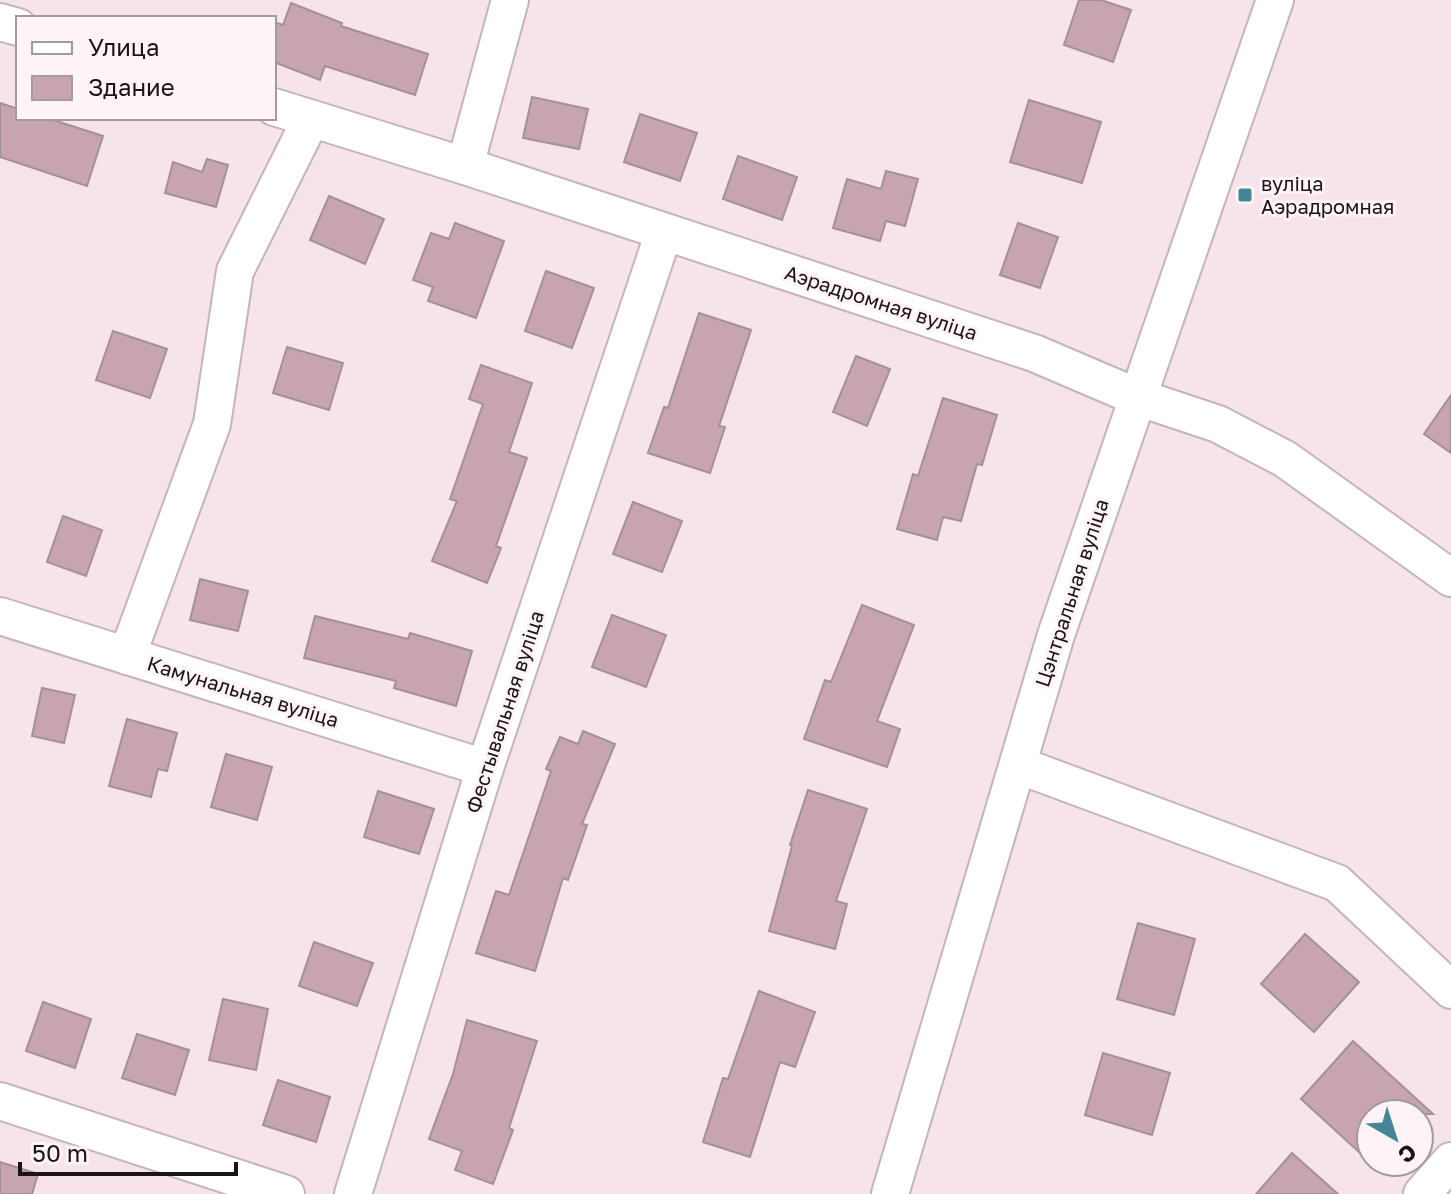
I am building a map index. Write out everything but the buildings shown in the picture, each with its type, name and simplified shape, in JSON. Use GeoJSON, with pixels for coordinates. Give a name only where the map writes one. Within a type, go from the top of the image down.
{"type":"FeatureCollection","features":[{"type":"Feature","properties":{"kind":"street"},"geometry":{"type":"LineString","coordinates":[[465,166],[510,0]]}},
{"type":"Feature","properties":{"kind":"street","name":"Цэнтральная вуліца"},"geometry":{"type":"LineString","coordinates":[[890,1194],[1056,635],[1275,0]]}},
{"type":"Feature","properties":{"kind":"street","name":"Аэрадромная вуліца"},"geometry":{"type":"LineString","coordinates":[[276,108],[465,166],[1034,353],[1137,397],[1218,424],[1285,459],[1451,578]]}},
{"type":"Feature","properties":{"kind":"street"},"geometry":{"type":"LineString","coordinates":[[127,656],[212,424],[235,271],[311,119]]}},
{"type":"Feature","properties":{"kind":"street","name":"Фестывальная вуліца"},"geometry":{"type":"LineString","coordinates":[[353,1194],[485,768],[664,232]]}},
{"type":"Feature","properties":{"kind":"street","name":"Камунальная вуліца"},"geometry":{"type":"LineString","coordinates":[[0,616],[485,768]]}},
{"type":"Feature","properties":{"kind":"street"},"geometry":{"type":"LineString","coordinates":[[1018,765],[1337,883],[1451,990]]}},
{"type":"Feature","properties":{"kind":"street"},"geometry":{"type":"LineString","coordinates":[[0,1101],[286,1194]]}},
{"type":"Feature","properties":{"kind":"street"},"geometry":{"type":"LineString","coordinates":[[1422,1194],[1451,1161]]}},
{"type":"Feature","properties":{"kind":"place","name":"вуліца Аэрадромная"},"geometry":{"type":"Point","coordinates":[1245,195]}}]}
